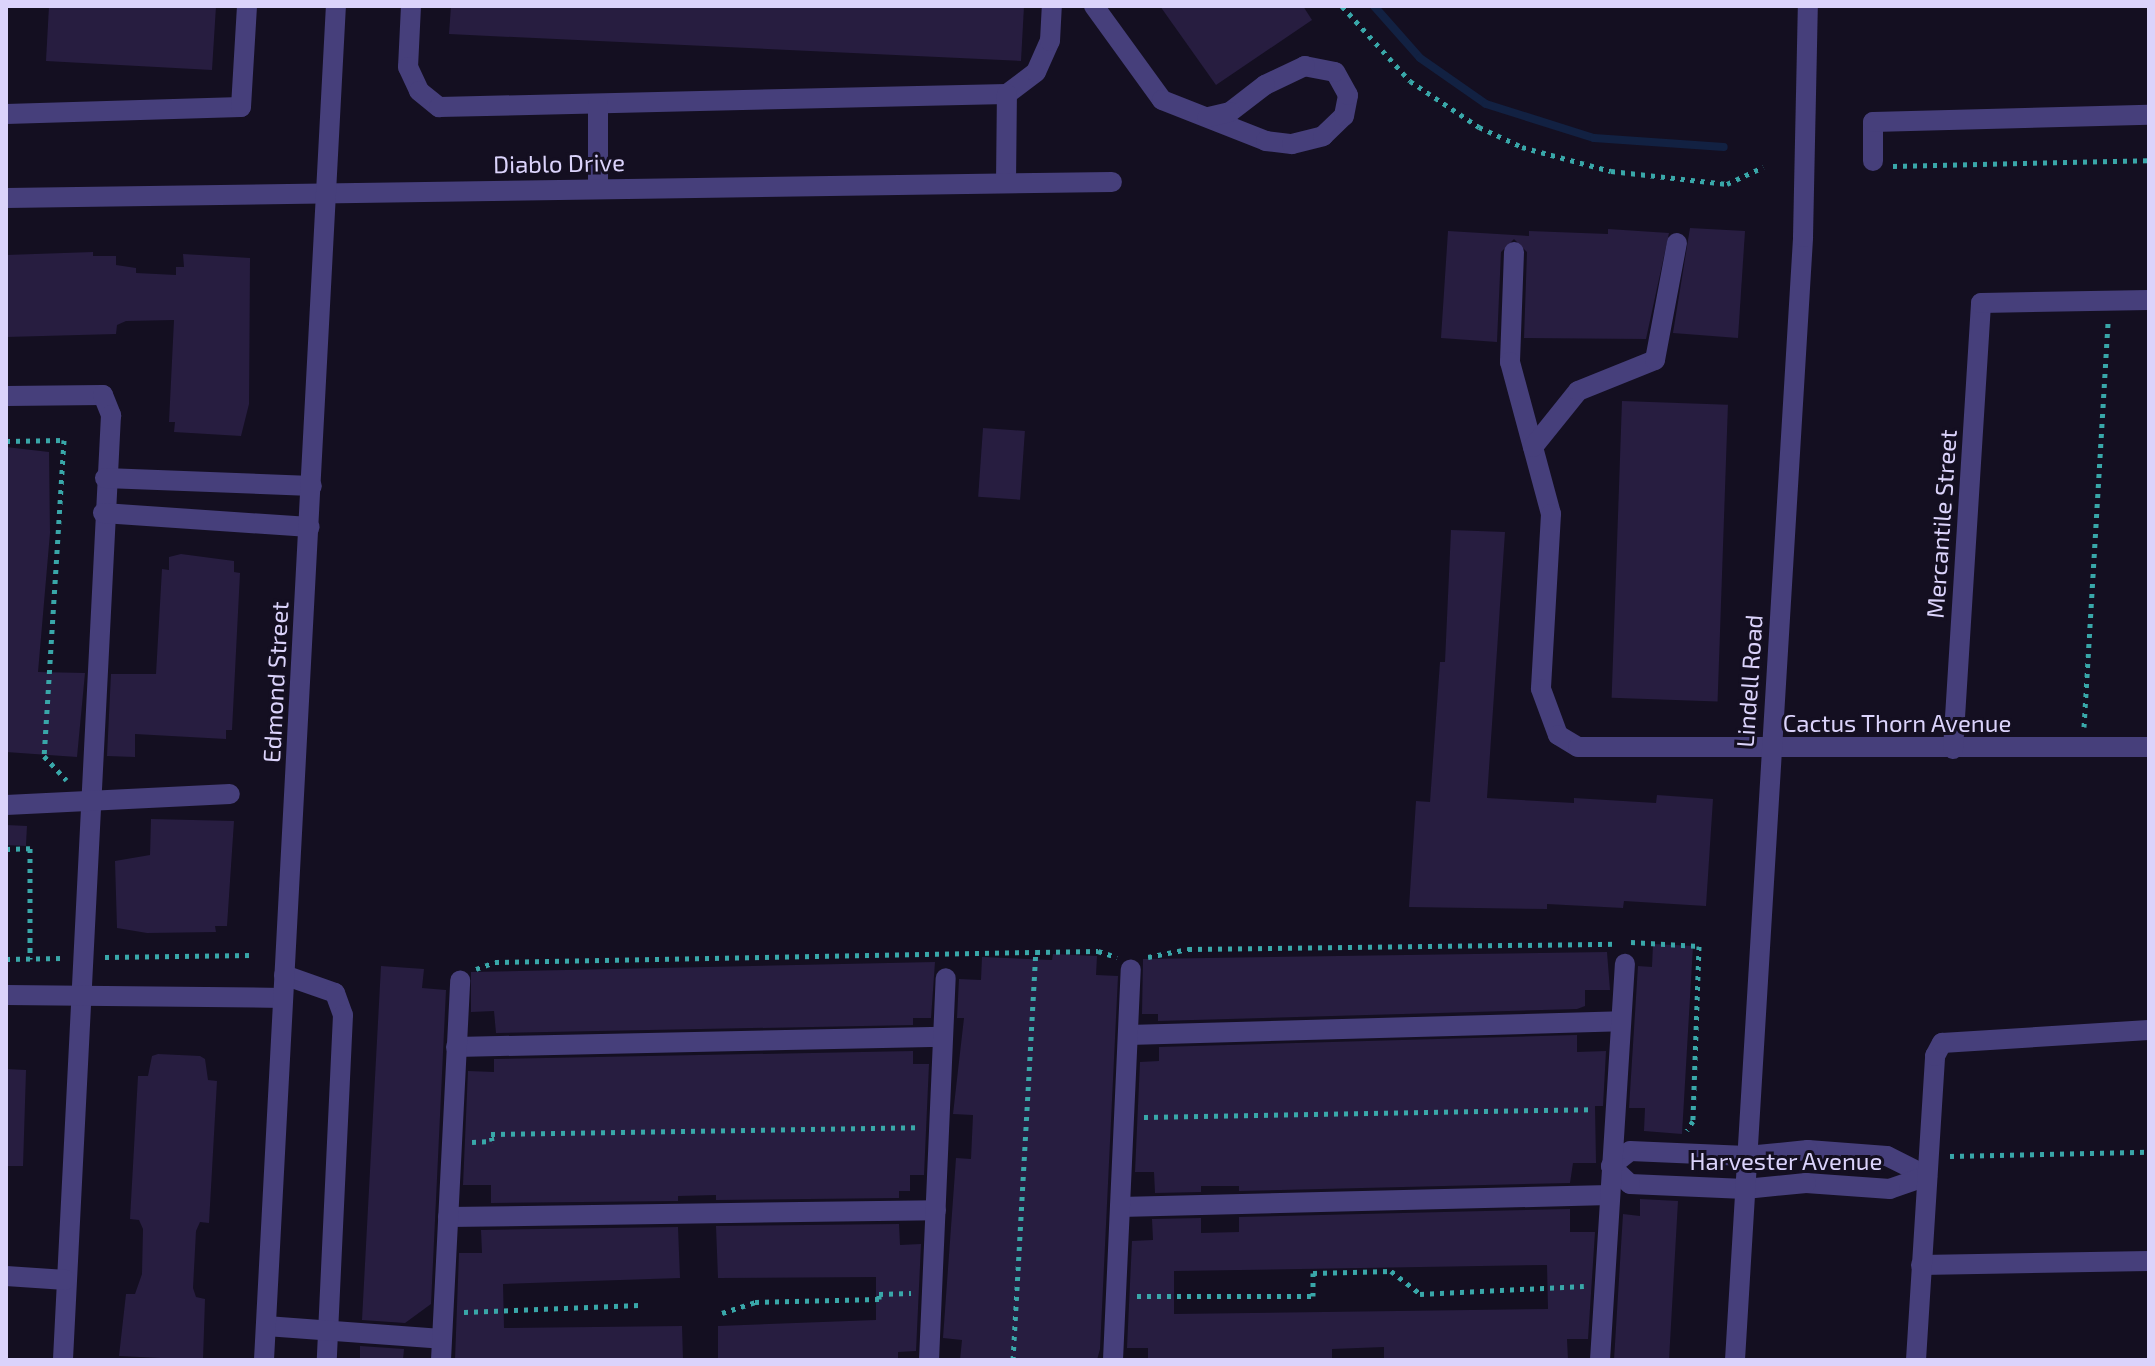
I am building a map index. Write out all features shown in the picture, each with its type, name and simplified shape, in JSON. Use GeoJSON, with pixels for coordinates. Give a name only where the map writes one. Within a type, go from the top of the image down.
{"type":"FeatureCollection","features":[{"type":"Feature","properties":{"kind":"street"},"geometry":{"type":"LineString","coordinates":[[6,114],[241,107],[247,6]]}},
{"type":"Feature","properties":{"kind":"street","name":"Edmond Street"},"geometry":{"type":"LineString","coordinates":[[264,1360],[336,6]]}},
{"type":"Feature","properties":{"kind":"street"},"geometry":{"type":"LineString","coordinates":[[411,6],[408,67],[419,91],[439,107],[1007,94],[1036,72],[1050,41],[1052,6]]}},
{"type":"Feature","properties":{"kind":"street"},"geometry":{"type":"LineString","coordinates":[[1094,6],[1162,100],[1266,141],[1292,144],[1331,131],[1344,116],[1348,95],[1335,72],[1305,66],[1265,85],[1230,112],[1208,117]]}},
{"type":"Feature","properties":{"kind":"street","name":"Lindell Road"},"geometry":{"type":"LineString","coordinates":[[1735,1360],[1804,223],[1808,6]]}},
{"type":"Feature","properties":{"kind":"street"},"geometry":{"type":"LineString","coordinates":[[1006,183],[1007,94]]}},
{"type":"Feature","properties":{"kind":"street"},"geometry":{"type":"LineString","coordinates":[[598,104],[598,189]]}},
{"type":"Feature","properties":{"kind":"street"},"geometry":{"type":"LineString","coordinates":[[1881,164],[1873,122],[2149,115]]}},
{"type":"Feature","properties":{"kind":"street","name":"Diablo Drive"},"geometry":{"type":"LineString","coordinates":[[6,198],[1112,182]]}},
{"type":"Feature","properties":{"kind":"street"},"geometry":{"type":"LineString","coordinates":[[1533,447],[1578,391],[1655,360],[1677,243]]}},
{"type":"Feature","properties":{"kind":"street","name":"Cactus Thorn Avenue"},"geometry":{"type":"LineString","coordinates":[[1514,252],[1510,362],[1551,514],[1541,689],[1558,735],[1578,747],[1771,750],[2149,747]]}},
{"type":"Feature","properties":{"kind":"street"},"geometry":{"type":"LineString","coordinates":[[2109,301],[2149,300]]}},
{"type":"Feature","properties":{"kind":"street","name":"Mercantile Street"},"geometry":{"type":"LineString","coordinates":[[1953,749],[1981,303],[2109,301]]}},
{"type":"Feature","properties":{"kind":"street"},"geometry":{"type":"LineString","coordinates":[[6,396],[103,395],[111,415],[103,513],[93,802],[63,1360]]}},
{"type":"Feature","properties":{"kind":"street"},"geometry":{"type":"LineString","coordinates":[[105,478],[312,486]]}},
{"type":"Feature","properties":{"kind":"street"},"geometry":{"type":"LineString","coordinates":[[103,513],[310,527]]}},
{"type":"Feature","properties":{"kind":"street"},"geometry":{"type":"LineString","coordinates":[[6,805],[230,794]]}},
{"type":"Feature","properties":{"kind":"street"},"geometry":{"type":"LineString","coordinates":[[1600,1360],[1625,959]]}},
{"type":"Feature","properties":{"kind":"street"},"geometry":{"type":"LineString","coordinates":[[1113,1360],[1131,964]]}},
{"type":"Feature","properties":{"kind":"street"},"geometry":{"type":"LineString","coordinates":[[284,975],[335,993],[343,1015],[327,1360]]}},
{"type":"Feature","properties":{"kind":"street"},"geometry":{"type":"LineString","coordinates":[[929,1360],[946,978]]}},
{"type":"Feature","properties":{"kind":"street"},"geometry":{"type":"LineString","coordinates":[[441,1360],[460,980]]}},
{"type":"Feature","properties":{"kind":"street"},"geometry":{"type":"LineString","coordinates":[[6,995],[81,993],[283,998]]}},
{"type":"Feature","properties":{"kind":"street"},"geometry":{"type":"LineString","coordinates":[[1128,1035],[1621,1021]]}},
{"type":"Feature","properties":{"kind":"street"},"geometry":{"type":"LineString","coordinates":[[1916,1360],[1935,1056],[1942,1043],[2149,1030]]}},
{"type":"Feature","properties":{"kind":"street"},"geometry":{"type":"LineString","coordinates":[[456,1047],[943,1037]]}},
{"type":"Feature","properties":{"kind":"street","name":"Harvester Avenue"},"geometry":{"type":"LineString","coordinates":[[1808,1150],[1887,1156],[1928,1166],[1890,1189],[1806,1183],[1745,1189],[1630,1184],[1611,1166],[1630,1151],[1747,1156],[1808,1150]]}},
{"type":"Feature","properties":{"kind":"street"},"geometry":{"type":"LineString","coordinates":[[1120,1207],[1610,1195]]}},
{"type":"Feature","properties":{"kind":"street"},"geometry":{"type":"LineString","coordinates":[[448,1217],[936,1210]]}},
{"type":"Feature","properties":{"kind":"street"},"geometry":{"type":"LineString","coordinates":[[1921,1265],[2149,1261]]}},
{"type":"Feature","properties":{"kind":"street"},"geometry":{"type":"LineString","coordinates":[[6,1276],[66,1280]]}},
{"type":"Feature","properties":{"kind":"street"},"geometry":{"type":"LineString","coordinates":[[266,1326],[442,1339]]}},
{"type":"Feature","properties":{"kind":"path"},"geometry":{"type":"LineString","coordinates":[[1342,6],[1410,81],[1479,127],[1522,147],[1611,171],[1727,184],[1763,167]]}},
{"type":"Feature","properties":{"kind":"path"},"geometry":{"type":"LineString","coordinates":[[1881,164],[2149,160]]}},
{"type":"Feature","properties":{"kind":"path"},"geometry":{"type":"LineString","coordinates":[[2083,747],[2109,301]]}},
{"type":"Feature","properties":{"kind":"path"},"geometry":{"type":"LineString","coordinates":[[6,441],[64,440],[44,756],[72,787],[71,803]]}},
{"type":"Feature","properties":{"kind":"path"},"geometry":{"type":"LineString","coordinates":[[6,849],[30,848],[30,959]]}},
{"type":"Feature","properties":{"kind":"path"},"geometry":{"type":"LineString","coordinates":[[460,980],[460,971],[495,962],[1098,951],[1131,964],[1188,949],[1625,959],[1699,946],[1693,1121],[1687,1130]]}},
{"type":"Feature","properties":{"kind":"path"},"geometry":{"type":"LineString","coordinates":[[1013,1360],[1036,952]]}},
{"type":"Feature","properties":{"kind":"path"},"geometry":{"type":"LineString","coordinates":[[6,959],[252,955]]}},
{"type":"Feature","properties":{"kind":"path"},"geometry":{"type":"LineString","coordinates":[[1124,1117],[1615,1109]]}},
{"type":"Feature","properties":{"kind":"path"},"geometry":{"type":"LineString","coordinates":[[452,1142],[492,1141],[491,1134],[939,1127]]}},
{"type":"Feature","properties":{"kind":"path"},"geometry":{"type":"LineString","coordinates":[[1928,1166],[2149,1152]]}},
{"type":"Feature","properties":{"kind":"path"},"geometry":{"type":"LineString","coordinates":[[1116,1296],[1313,1296],[1313,1273],[1391,1271],[1420,1294],[1605,1285]]}},
{"type":"Feature","properties":{"kind":"path"},"geometry":{"type":"LineString","coordinates":[[722,1313],[755,1302],[879,1299],[879,1294],[932,1293]]}},
{"type":"Feature","properties":{"kind":"path"},"geometry":{"type":"LineString","coordinates":[[443,1312],[639,1305]]}},
{"type":"Feature","properties":{"kind":"building"},"geometry":{"type":"Polygon","coordinates":[[[49,6],[216,6],[212,70],[46,61],[49,6]]]}},
{"type":"Feature","properties":{"kind":"building"},"geometry":{"type":"Polygon","coordinates":[[[451,6],[1024,6],[1021,61],[449,34],[451,6]]]}},
{"type":"Feature","properties":{"kind":"building"},"geometry":{"type":"Polygon","coordinates":[[[1160,6],[1303,6],[1312,20],[1216,85],[1160,6]]]}},
{"type":"Feature","properties":{"kind":"building"},"geometry":{"type":"Polygon","coordinates":[[[1690,228],[1745,231],[1738,338],[1673,333],[1690,228]]]}},
{"type":"Feature","properties":{"kind":"building"},"geometry":{"type":"Polygon","coordinates":[[[1608,229],[1669,233],[1646,339],[1524,338],[1527,252],[1514,239],[1501,252],[1497,342],[1441,338],[1448,231],[1529,236],[1529,231],[1608,234],[1608,229]]]}},
{"type":"Feature","properties":{"kind":"building"},"geometry":{"type":"Polygon","coordinates":[[[93,252],[93,256],[116,256],[116,265],[136,268],[136,273],[176,275],[176,267],[184,267],[183,254],[250,258],[249,404],[241,436],[174,432],[175,422],[169,422],[174,320],[126,321],[117,325],[116,334],[6,337],[6,255],[93,252]]]}},
{"type":"Feature","properties":{"kind":"building"},"geometry":{"type":"Polygon","coordinates":[[[1622,401],[1728,405],[1718,702],[1612,698],[1622,401]]]}},
{"type":"Feature","properties":{"kind":"building"},"geometry":{"type":"Polygon","coordinates":[[[983,428],[1025,431],[1020,500],[978,497],[983,428]]]}},
{"type":"Feature","properties":{"kind":"building"},"geometry":{"type":"Polygon","coordinates":[[[6,447],[49,452],[50,533],[38,672],[85,673],[77,757],[6,752],[6,447]]]}},
{"type":"Feature","properties":{"kind":"building"},"geometry":{"type":"Polygon","coordinates":[[[1451,530],[1505,532],[1487,798],[1574,803],[1574,798],[1656,803],[1657,795],[1713,799],[1706,906],[1624,901],[1623,908],[1547,904],[1547,909],[1409,907],[1416,801],[1430,802],[1440,662],[1445,662],[1451,530]]]}},
{"type":"Feature","properties":{"kind":"building"},"geometry":{"type":"Polygon","coordinates":[[[181,554],[234,561],[234,572],[240,573],[232,730],[226,730],[226,739],[135,734],[135,757],[107,756],[111,674],[156,674],[162,569],[169,570],[169,557],[181,554]]]}},
{"type":"Feature","properties":{"kind":"building"},"geometry":{"type":"Polygon","coordinates":[[[151,819],[234,821],[227,926],[215,926],[216,932],[147,933],[117,928],[115,861],[150,855],[151,819]]]}},
{"type":"Feature","properties":{"kind":"building"},"geometry":{"type":"Polygon","coordinates":[[[6,825],[27,826],[26,846],[6,845],[6,825]]]}},
{"type":"Feature","properties":{"kind":"building"},"geometry":{"type":"Polygon","coordinates":[[[1653,944],[1693,946],[1682,1134],[1644,1131],[1645,1108],[1629,1108],[1638,966],[1652,967],[1653,944]]]}},
{"type":"Feature","properties":{"kind":"building"},"geometry":{"type":"Polygon","coordinates":[[[1607,952],[1610,990],[1585,990],[1585,1006],[1577,1009],[1158,1021],[1158,1014],[1142,1014],[1143,959],[1607,952]]]}},
{"type":"Feature","properties":{"kind":"building"},"geometry":{"type":"Polygon","coordinates":[[[1053,954],[1097,956],[1096,975],[1118,976],[1100,1349],[1097,1360],[960,1360],[962,1340],[943,1338],[956,1158],[971,1159],[973,1115],[953,1114],[964,1018],[957,1018],[959,979],[981,980],[982,957],[1052,960],[1053,954]]]}},
{"type":"Feature","properties":{"kind":"building"},"geometry":{"type":"Polygon","coordinates":[[[935,962],[931,1018],[913,1018],[913,1025],[496,1033],[494,1011],[471,1012],[471,972],[935,962]]]}},
{"type":"Feature","properties":{"kind":"building"},"geometry":{"type":"Polygon","coordinates":[[[381,966],[424,969],[422,988],[446,990],[431,1304],[405,1323],[362,1320],[381,966]]]}},
{"type":"Feature","properties":{"kind":"building"},"geometry":{"type":"Polygon","coordinates":[[[1577,1035],[1577,1052],[1606,1051],[1603,1106],[1595,1106],[1596,1163],[1573,1163],[1570,1183],[1239,1191],[1239,1186],[1201,1186],[1201,1192],[1155,1193],[1154,1172],[1135,1172],[1140,1062],[1159,1061],[1159,1047],[1577,1035]]]}},
{"type":"Feature","properties":{"kind":"building"},"geometry":{"type":"Polygon","coordinates":[[[913,1051],[913,1064],[929,1064],[924,1175],[910,1175],[910,1191],[899,1191],[899,1198],[716,1200],[716,1195],[678,1196],[678,1201],[491,1203],[491,1185],[463,1185],[468,1071],[494,1072],[494,1059],[913,1051]]]}},
{"type":"Feature","properties":{"kind":"building"},"geometry":{"type":"Polygon","coordinates":[[[152,1056],[200,1056],[205,1059],[208,1080],[217,1081],[209,1223],[200,1222],[196,1231],[193,1288],[196,1297],[205,1299],[203,1360],[119,1356],[126,1294],[135,1294],[142,1274],[143,1229],[139,1220],[130,1219],[138,1076],[148,1076],[152,1056]]]}},
{"type":"Feature","properties":{"kind":"building"},"geometry":{"type":"Polygon","coordinates":[[[6,1069],[26,1070],[23,1166],[6,1166],[6,1069]]]}},
{"type":"Feature","properties":{"kind":"building"},"geometry":{"type":"Polygon","coordinates":[[[1640,1199],[1678,1201],[1669,1360],[1614,1360],[1623,1214],[1640,1216],[1640,1199]]]}},
{"type":"Feature","properties":{"kind":"building"},"geometry":{"type":"Polygon","coordinates":[[[1570,1209],[1570,1232],[1595,1232],[1588,1339],[1567,1339],[1568,1360],[1384,1360],[1384,1347],[1332,1349],[1332,1360],[1148,1360],[1148,1348],[1127,1348],[1132,1241],[1153,1240],[1152,1219],[1201,1218],[1201,1233],[1239,1232],[1239,1217],[1570,1209]],[[1547,1265],[1174,1271],[1174,1314],[1548,1309],[1547,1265]]]}},
{"type":"Feature","properties":{"kind":"building"},"geometry":{"type":"Polygon","coordinates":[[[899,1224],[900,1245],[921,1244],[916,1351],[898,1352],[898,1360],[718,1360],[718,1326],[876,1320],[876,1277],[718,1278],[716,1226],[899,1224]]]}},
{"type":"Feature","properties":{"kind":"building"},"geometry":{"type":"Polygon","coordinates":[[[678,1227],[680,1278],[503,1284],[504,1328],[682,1326],[683,1360],[455,1360],[459,1253],[482,1253],[481,1230],[678,1227]]]}},
{"type":"Feature","properties":{"kind":"building"},"geometry":{"type":"Polygon","coordinates":[[[360,1346],[404,1349],[403,1360],[360,1360],[360,1346]]]}},
{"type":"Feature","properties":{"kind":"waterway"},"geometry":{"type":"LineString","coordinates":[[1374,6],[1420,58],[1486,104],[1594,138],[1724,147]]}}]}
